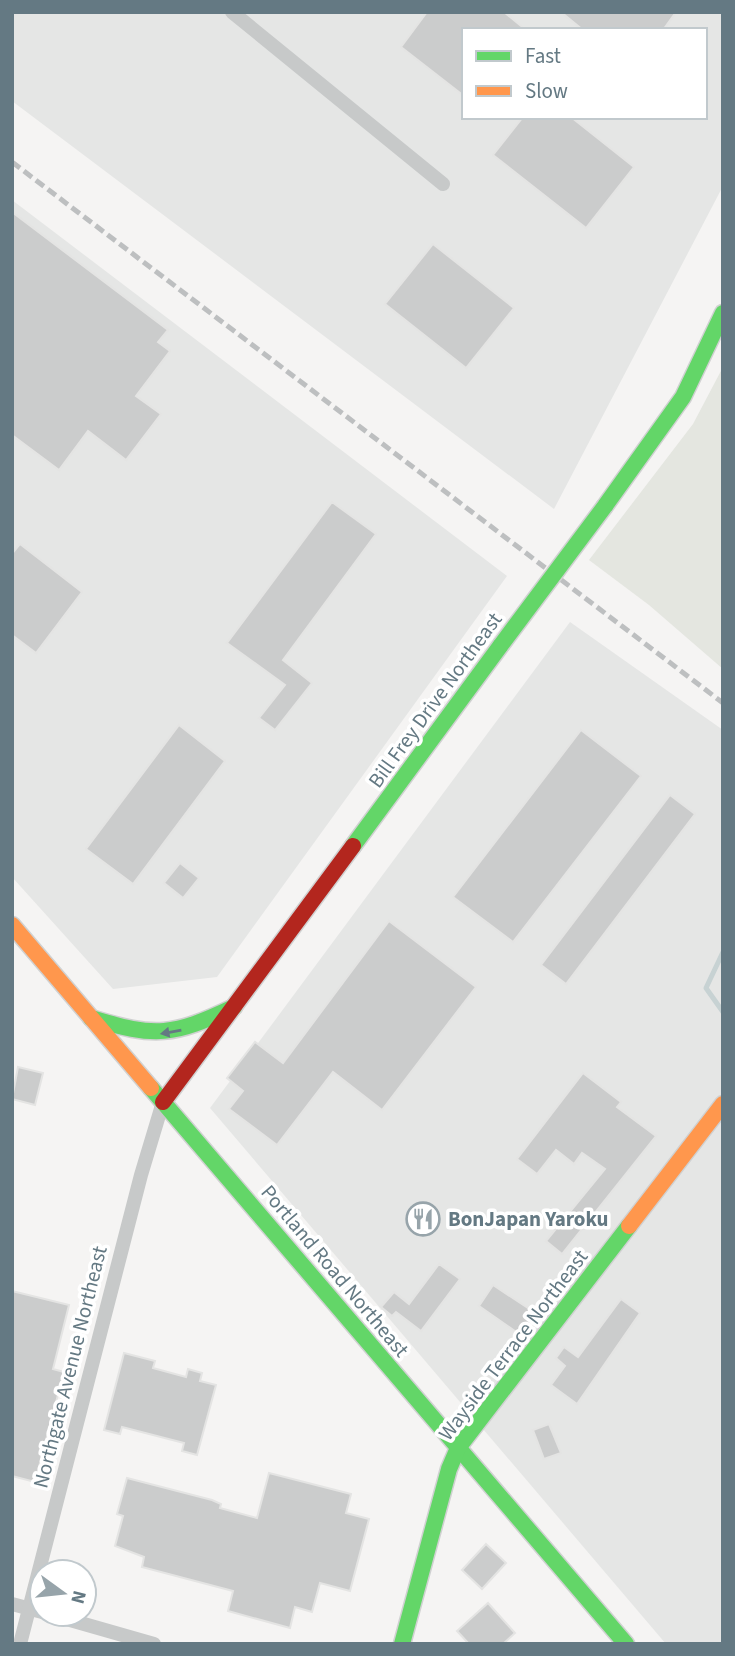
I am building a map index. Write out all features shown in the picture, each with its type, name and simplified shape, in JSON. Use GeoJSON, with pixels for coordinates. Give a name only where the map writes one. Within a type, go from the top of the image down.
{"type":"FeatureCollection","features":[{"type":"Feature","properties":{"kind":"street"},"geometry":{"type":"LineString","coordinates":[[232,12],[443,184]]}},
{"type":"Feature","properties":{"kind":"street","name":"Bill Frey Drive Northeast"},"geometry":{"type":"LineString","coordinates":[[163,1102],[683,397],[723,313]]}},
{"type":"Feature","properties":{"kind":"street","name":"Portland Road Northeast"},"geometry":{"type":"LineString","coordinates":[[12,925],[626,1644]]}},
{"type":"Feature","properties":{"kind":"street"},"geometry":{"type":"LineString","coordinates":[[91,1018],[138,1033],[172,1034],[234,1007]]}},
{"type":"Feature","properties":{"kind":"street","name":"Northgate Avenue Northeast"},"geometry":{"type":"LineString","coordinates":[[48,1558],[141,1175],[163,1102]]}},
{"type":"Feature","properties":{"kind":"street","name":"Wayside Terrace Northeast"},"geometry":{"type":"LineString","coordinates":[[402,1644],[449,1469],[458,1448],[723,1104]]}},
{"type":"Feature","properties":{"kind":"street","name":"Northgate Avenue Northeast"},"geometry":{"type":"LineString","coordinates":[[20,1644],[28,1626]]}},
{"type":"Feature","properties":{"kind":"street"},"geometry":{"type":"LineString","coordinates":[[98,1628],[154,1644]]}},
{"type":"Feature","properties":{"kind":"shaded area"},"geometry":{"type":"Polygon","coordinates":[[[12,12],[723,12],[723,186],[554,509],[12,101],[12,12]]]}},
{"type":"Feature","properties":{"kind":"shaded area"},"geometry":{"type":"Polygon","coordinates":[[[12,200],[507,576],[217,977],[113,989],[12,877],[12,200]]]}},
{"type":"Feature","properties":{"kind":"shaded area"},"geometry":{"type":"Polygon","coordinates":[[[723,367],[723,669],[649,605],[589,560],[693,424],[723,367]]]}},
{"type":"Feature","properties":{"kind":"shaded area"},"geometry":{"type":"Polygon","coordinates":[[[570,622],[723,730],[723,1644],[666,1644],[210,1108],[570,622]]]}},
{"type":"Feature","properties":{"kind":"building"},"geometry":{"type":"Polygon","coordinates":[[[427,12],[504,12],[524,28],[462,28],[462,94],[401,47],[427,12]]]}},
{"type":"Feature","properties":{"kind":"building"},"geometry":{"type":"Polygon","coordinates":[[[561,12],[676,12],[664,28],[581,28],[561,12]]]}},
{"type":"Feature","properties":{"kind":"building"},"geometry":{"type":"Polygon","coordinates":[[[521,119],[574,119],[634,167],[586,228],[493,155],[521,119]]]}},
{"type":"Feature","properties":{"kind":"building"},"geometry":{"type":"Polygon","coordinates":[[[12,212],[168,330],[158,342],[170,351],[136,396],[161,414],[126,460],[88,431],[59,470],[12,435],[12,212]]]}},
{"type":"Feature","properties":{"kind":"building"},"geometry":{"type":"Polygon","coordinates":[[[433,244],[514,308],[466,368],[385,304],[433,244]]]}},
{"type":"Feature","properties":{"kind":"building"},"geometry":{"type":"Polygon","coordinates":[[[332,502],[376,534],[283,660],[312,683],[275,730],[259,718],[285,685],[227,643],[332,502]]]}},
{"type":"Feature","properties":{"kind":"building"},"geometry":{"type":"Polygon","coordinates":[[[20,544],[82,592],[36,653],[12,635],[12,554],[20,544]]]}},
{"type":"Feature","properties":{"kind":"building"},"geometry":{"type":"Polygon","coordinates":[[[179,725],[225,761],[133,884],[86,849],[179,725]]]}},
{"type":"Feature","properties":{"kind":"building"},"geometry":{"type":"Polygon","coordinates":[[[581,730],[641,776],[513,942],[453,897],[581,730]]]}},
{"type":"Feature","properties":{"kind":"building"},"geometry":{"type":"Polygon","coordinates":[[[670,795],[695,814],[566,984],[541,965],[670,795]]]}},
{"type":"Feature","properties":{"kind":"building"},"geometry":{"type":"Polygon","coordinates":[[[180,863],[199,878],[183,898],[164,883],[180,863]]]}},
{"type":"Feature","properties":{"kind":"building"},"geometry":{"type":"Polygon","coordinates":[[[389,921],[476,987],[382,1110],[333,1072],[277,1145],[229,1109],[243,1091],[227,1078],[255,1042],[283,1063],[389,921]]]}},
{"type":"Feature","properties":{"kind":"building"},"geometry":{"type":"Polygon","coordinates":[[[18,1067],[43,1073],[35,1105],[12,1099],[18,1067]]]}},
{"type":"Feature","properties":{"kind":"building"},"geometry":{"type":"Polygon","coordinates":[[[583,1073],[621,1102],[617,1107],[656,1136],[562,1254],[546,1241],[605,1169],[582,1153],[574,1164],[556,1150],[537,1174],[517,1159],[583,1073]]]}},
{"type":"Feature","properties":{"kind":"building"},"geometry":{"type":"Polygon","coordinates":[[[439,1264],[460,1279],[421,1331],[396,1312],[392,1316],[381,1307],[394,1292],[409,1304],[439,1264]]]}},
{"type":"Feature","properties":{"kind":"building"},"geometry":{"type":"Polygon","coordinates":[[[493,1285],[537,1314],[522,1336],[479,1306],[493,1285]]]}},
{"type":"Feature","properties":{"kind":"building"},"geometry":{"type":"Polygon","coordinates":[[[12,1291],[69,1305],[53,1369],[64,1372],[35,1482],[12,1476],[12,1291]]]}},
{"type":"Feature","properties":{"kind":"building"},"geometry":{"type":"Polygon","coordinates":[[[621,1299],[640,1313],[577,1404],[551,1385],[565,1366],[556,1358],[564,1347],[578,1357],[621,1299]]]}},
{"type":"Feature","properties":{"kind":"building"},"geometry":{"type":"Polygon","coordinates":[[[124,1353],[155,1361],[153,1368],[186,1377],[188,1369],[202,1373],[200,1381],[216,1385],[197,1455],[182,1451],[184,1443],[122,1427],[120,1434],[104,1430],[124,1353]]]}},
{"type":"Feature","properties":{"kind":"building"},"geometry":{"type":"Polygon","coordinates":[[[549,1424],[561,1453],[544,1459],[533,1430],[549,1424]]]}},
{"type":"Feature","properties":{"kind":"building"},"geometry":{"type":"Polygon","coordinates":[[[269,1473],[351,1494],[346,1513],[369,1519],[350,1591],[320,1583],[312,1612],[295,1607],[290,1628],[228,1611],[233,1591],[142,1567],[144,1557],[115,1546],[123,1516],[117,1514],[127,1478],[212,1500],[221,1504],[220,1508],[257,1518],[269,1473]]]}},
{"type":"Feature","properties":{"kind":"building"},"geometry":{"type":"Polygon","coordinates":[[[486,1544],[506,1563],[482,1589],[462,1570],[486,1544]]]}},
{"type":"Feature","properties":{"kind":"building"},"geometry":{"type":"Polygon","coordinates":[[[488,1603],[515,1633],[503,1644],[469,1644],[457,1631],[488,1603]]]}},
{"type":"Feature","properties":{"kind":"waterway"},"geometry":{"type":"LineString","coordinates":[[723,952],[706,988],[723,1012]]}},
{"type":"Feature","properties":{"kind":"railway"},"geometry":{"type":"LineString","coordinates":[[12,162],[723,703]]}},
{"type":"Feature","properties":{"kind":"traffic: fast"},"geometry":{"type":"LineString","coordinates":[[605,506],[683,397],[723,313]]}},
{"type":"Feature","properties":{"kind":"traffic: fast"},"geometry":{"type":"LineString","coordinates":[[501,645],[605,506]]}},
{"type":"Feature","properties":{"kind":"traffic: fast"},"geometry":{"type":"LineString","coordinates":[[353,846],[501,645]]}},
{"type":"Feature","properties":{"kind":"traffic: fast"},"geometry":{"type":"LineString","coordinates":[[91,1018],[132,1029],[164,1031],[195,1024],[234,1007]]}},
{"type":"Feature","properties":{"kind":"traffic: fast"},"geometry":{"type":"LineString","coordinates":[[151,1088],[626,1644]]}},
{"type":"Feature","properties":{"kind":"traffic: fast"},"geometry":{"type":"LineString","coordinates":[[402,1644],[449,1469],[458,1448],[629,1226]]}},
{"type":"Feature","properties":{"kind":"traffic: slow"},"geometry":{"type":"LineString","coordinates":[[12,925],[151,1088]]}},
{"type":"Feature","properties":{"kind":"traffic: slow"},"geometry":{"type":"LineString","coordinates":[[629,1226],[723,1104]]}},
{"type":"Feature","properties":{"kind":"traffic: jam"},"geometry":{"type":"LineString","coordinates":[[163,1102],[353,846]]}},
{"type":"Feature","properties":{"kind":"place","name":"BonJapan Yaroku"},"geometry":{"type":"Point","coordinates":[423,1219]}}]}
